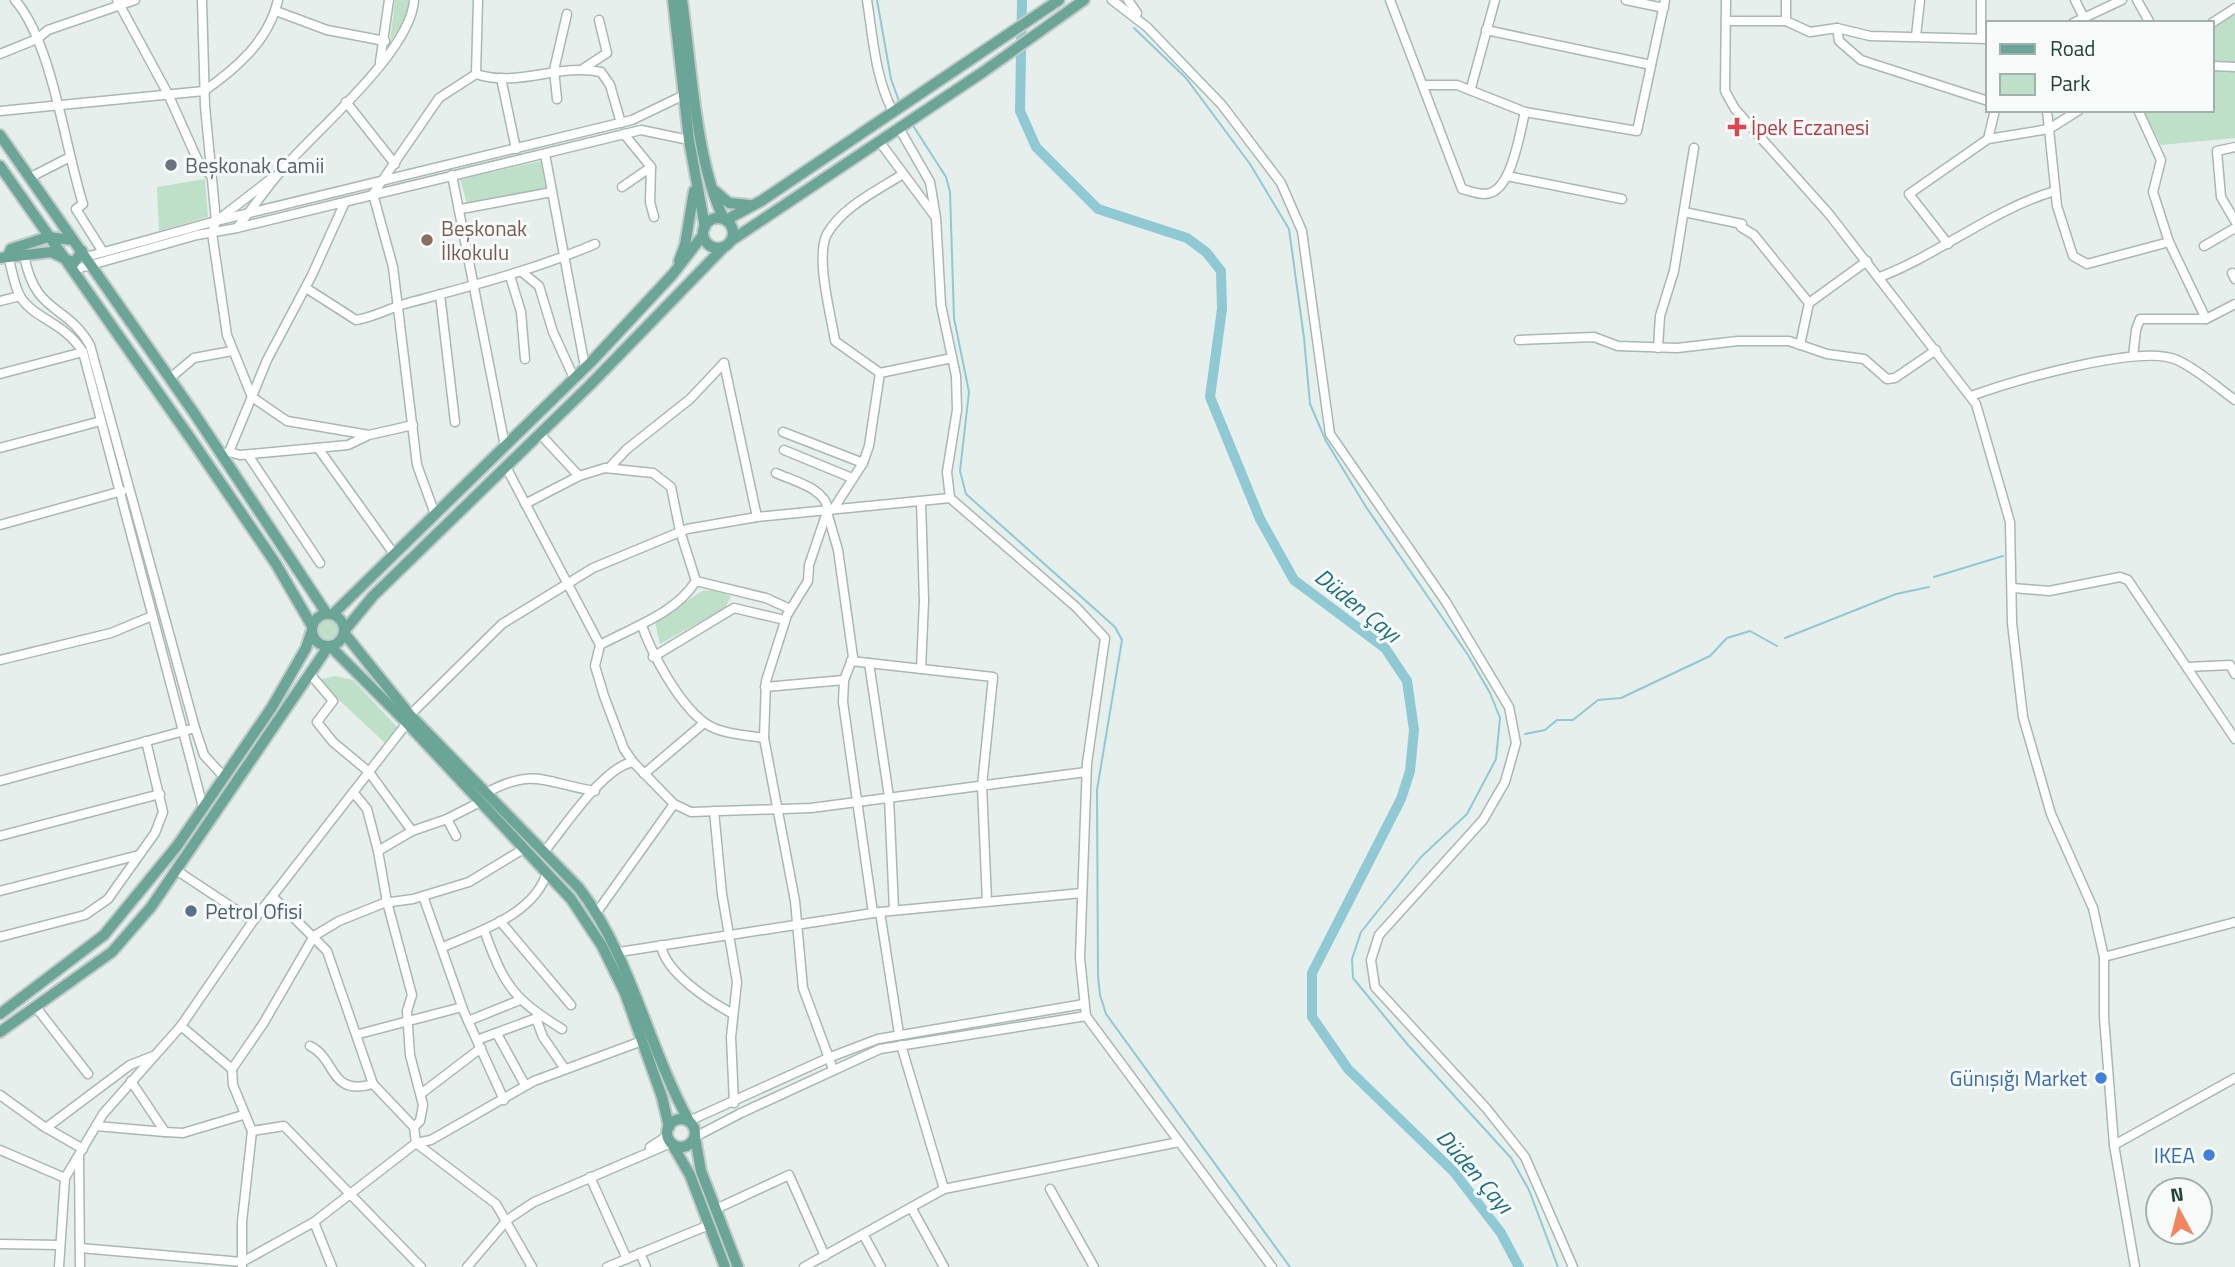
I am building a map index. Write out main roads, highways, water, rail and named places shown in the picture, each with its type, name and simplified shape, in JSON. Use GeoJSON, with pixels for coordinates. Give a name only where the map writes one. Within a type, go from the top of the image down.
{"type":"FeatureCollection","features":[{"type":"Feature","properties":{"kind":"main road"},"geometry":{"type":"LineString","coordinates":[[673,0],[704,231],[711,246],[728,243]]}},
{"type":"Feature","properties":{"kind":"main road"},"geometry":{"type":"LineString","coordinates":[[682,0],[710,184],[725,220],[733,230],[728,243]]}},
{"type":"Feature","properties":{"kind":"main road"},"geometry":{"type":"LineString","coordinates":[[0,1014],[104,936],[177,846],[272,707],[306,648],[318,617],[330,614],[574,379],[673,274],[715,218],[725,220],[752,205],[1059,0]]}},
{"type":"Feature","properties":{"kind":"main road"},"geometry":{"type":"LineString","coordinates":[[0,1032],[112,953],[151,907],[329,646],[338,644],[373,596],[506,467],[728,243],[983,72],[1084,0]]}},
{"type":"Feature","properties":{"kind":"main road"},"geometry":{"type":"LineString","coordinates":[[0,135],[169,379],[226,453],[330,614],[341,620],[345,632],[408,719]]}},
{"type":"Feature","properties":{"kind":"main road"},"geometry":{"type":"LineString","coordinates":[[0,166],[41,235],[70,265],[268,553],[312,628],[315,640],[329,646],[408,719],[483,797],[544,852],[597,912],[619,952],[672,1090],[688,1121],[695,1128],[701,1171],[738,1267]]}},
{"type":"Feature","properties":{"kind":"main road"},"geometry":{"type":"LineString","coordinates":[[673,274],[685,245],[696,178]]}},
{"type":"Feature","properties":{"kind":"main road"},"geometry":{"type":"LineString","coordinates":[[710,184],[721,199],[729,203],[752,205]]}},
{"type":"Feature","properties":{"kind":"main road"},"geometry":{"type":"LineString","coordinates":[[4,257],[12,249],[41,235],[73,240]]}},
{"type":"Feature","properties":{"kind":"main road"},"geometry":{"type":"LineString","coordinates":[[4,257],[51,252],[70,265]]}},
{"type":"Feature","properties":{"kind":"main road"},"geometry":{"type":"LineString","coordinates":[[70,265],[87,257]]}},
{"type":"Feature","properties":{"kind":"main road"},"geometry":{"type":"LineString","coordinates":[[483,797],[571,899],[602,946],[625,993],[662,1097],[670,1137],[690,1175],[725,1267]]}},
{"type":"Feature","properties":{"kind":"main road"},"geometry":{"type":"LineString","coordinates":[[670,1137],[675,1120],[688,1121]]}},
{"type":"Feature","properties":{"kind":"main road"},"geometry":{"type":"LineString","coordinates":[[670,1137],[686,1147],[695,1137]]}},
{"type":"Feature","properties":{"kind":"waterway"},"geometry":{"type":"LineString","coordinates":[[877,0],[891,79],[899,101]]}},
{"type":"Feature","properties":{"kind":"waterway","name":"Düden Çayı"},"geometry":{"type":"LineString","coordinates":[[1022,0],[1020,111],[1036,147],[1098,209],[1187,238],[1206,252],[1221,271],[1222,309],[1210,397],[1260,519],[1294,580],[1385,648],[1407,681],[1414,730],[1410,771],[1401,799],[1312,973],[1312,1017],[1348,1069],[1454,1172],[1501,1233],[1519,1267]]}},
{"type":"Feature","properties":{"kind":"waterway"},"geometry":{"type":"LineString","coordinates":[[1134,28],[1186,78],[1250,164],[1289,229],[1310,404],[1326,441],[1366,507],[1468,655],[1490,693],[1500,718],[1496,759],[1467,814],[1421,857],[1361,932],[1352,959],[1353,978],[1408,1045],[1511,1158],[1529,1190],[1558,1267]]}},
{"type":"Feature","properties":{"kind":"waterway"},"geometry":{"type":"LineString","coordinates":[[912,124],[946,177],[950,192],[954,318],[969,392],[960,471],[966,494],[1115,627],[1122,640],[1097,790],[1098,976],[1106,1014],[1290,1267]]}},
{"type":"Feature","properties":{"kind":"waterway"},"geometry":{"type":"LineString","coordinates":[[1934,577],[2003,556]]}},
{"type":"Feature","properties":{"kind":"waterway"},"geometry":{"type":"LineString","coordinates":[[1785,638],[1896,594],[1929,587]]}},
{"type":"Feature","properties":{"kind":"waterway"},"geometry":{"type":"LineString","coordinates":[[1525,734],[1545,730],[1557,720],[1573,720],[1598,700],[1621,698],[1710,656],[1727,638],[1750,631],[1777,646]]}},
{"type":"Feature","properties":{"kind":"place","name":"İpek Eczanesi"},"geometry":{"type":"Point","coordinates":[1737,127]}},
{"type":"Feature","properties":{"kind":"place","name":"Beşkonak Camii"},"geometry":{"type":"Point","coordinates":[171,165]}},
{"type":"Feature","properties":{"kind":"place","name":"Beşkonak İlkokulu"},"geometry":{"type":"Point","coordinates":[427,240]}},
{"type":"Feature","properties":{"kind":"place","name":"Petrol Ofisi"},"geometry":{"type":"Point","coordinates":[191,911]}},
{"type":"Feature","properties":{"kind":"place","name":"Günışığı Market"},"geometry":{"type":"Point","coordinates":[2101,1078]}},
{"type":"Feature","properties":{"kind":"place","name":"IKEA"},"geometry":{"type":"Point","coordinates":[2209,1155]}}]}
